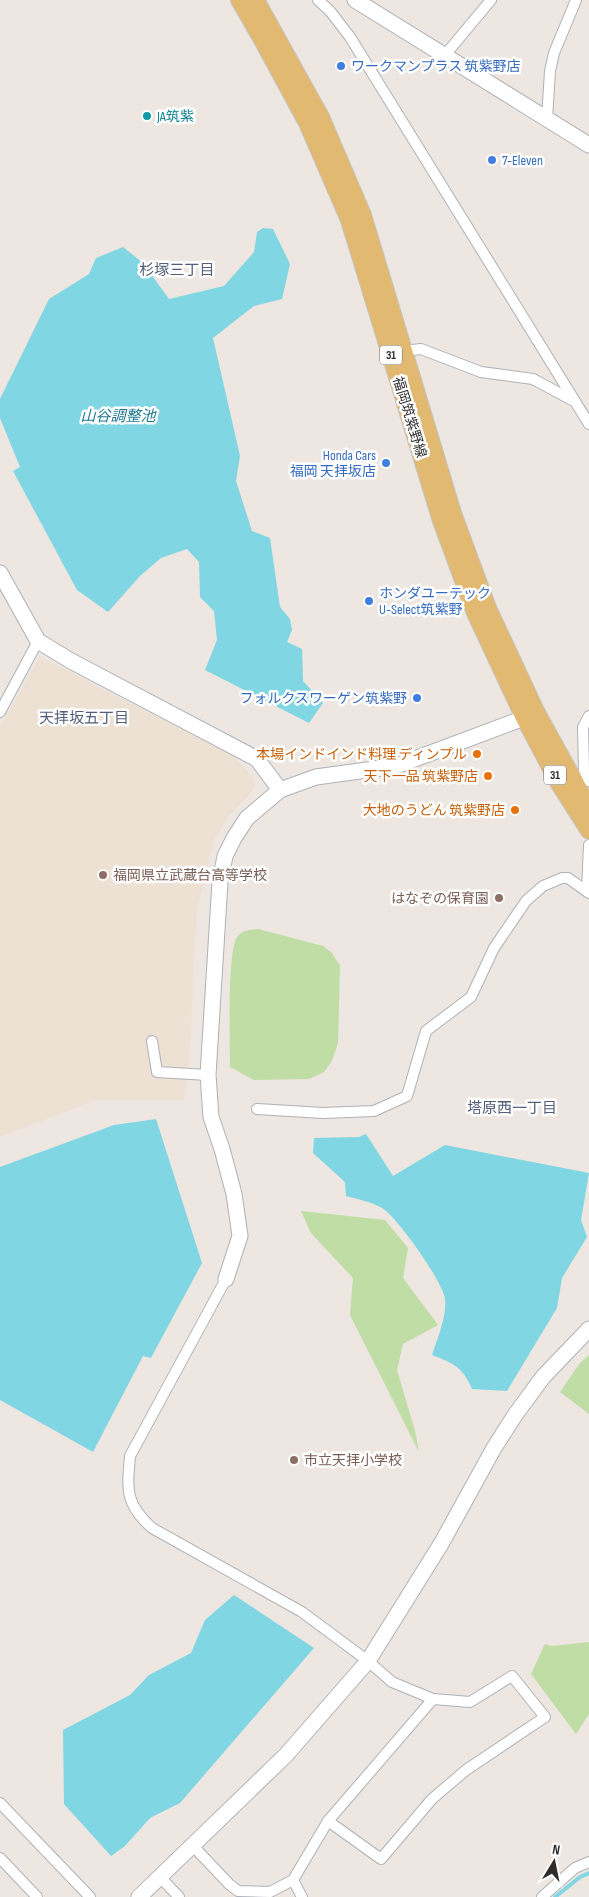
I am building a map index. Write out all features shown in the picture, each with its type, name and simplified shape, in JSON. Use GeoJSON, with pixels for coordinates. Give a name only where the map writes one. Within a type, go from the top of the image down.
{"type":"FeatureCollection","features":[{"type":"Feature","properties":{"kind":"main road","name":"福岡筑紫野線"},"geometry":{"type":"LineString","coordinates":[[239,0],[307,123],[349,220],[447,537],[474,613],[530,715],[589,806]]}},
{"type":"Feature","properties":{"kind":"main road","name":"福岡筑紫野線"},"geometry":{"type":"LineString","coordinates":[[256,0],[321,118],[362,215],[470,564],[530,715],[560,784],[589,831]]}},
{"type":"Feature","properties":{"kind":"street"},"geometry":{"type":"LineString","coordinates":[[318,0],[330,11],[350,37],[589,424]]}},
{"type":"Feature","properties":{"kind":"street"},"geometry":{"type":"LineString","coordinates":[[355,0],[589,145]]}},
{"type":"Feature","properties":{"kind":"street"},"geometry":{"type":"LineString","coordinates":[[445,55],[491,0]]}},
{"type":"Feature","properties":{"kind":"street"},"geometry":{"type":"LineString","coordinates":[[547,119],[550,71],[554,53],[576,0]]}},
{"type":"Feature","properties":{"kind":"street"},"geometry":{"type":"LineString","coordinates":[[403,351],[421,349],[481,372],[533,379],[573,400]]}},
{"type":"Feature","properties":{"kind":"street"},"geometry":{"type":"LineString","coordinates":[[0,574],[4,594],[38,642],[257,759],[280,790]]}},
{"type":"Feature","properties":{"kind":"street"},"geometry":{"type":"LineString","coordinates":[[0,712],[38,642]]}},
{"type":"Feature","properties":{"kind":"street"},"geometry":{"type":"LineString","coordinates":[[328,1821],[381,1859],[432,1798],[466,1770],[545,1717],[512,1676],[470,1702],[433,1699],[392,1682],[368,1661],[302,1612],[152,1528],[132,1504],[128,1482],[130,1456],[226,1278],[240,1236],[234,1194],[222,1149],[210,1117],[208,1075],[220,882],[225,856],[247,818],[280,790],[316,777],[396,766],[530,715]]}},
{"type":"Feature","properties":{"kind":"street"},"geometry":{"type":"LineString","coordinates":[[589,716],[583,727],[584,770],[589,781]]}},
{"type":"Feature","properties":{"kind":"street"},"geometry":{"type":"LineString","coordinates":[[588,892],[589,845]]}},
{"type":"Feature","properties":{"kind":"street"},"geometry":{"type":"LineString","coordinates":[[258,1110],[323,1113],[374,1111],[407,1096],[426,1031],[471,997],[494,948],[526,901],[543,886],[562,878],[568,878],[588,892]]}},
{"type":"Feature","properties":{"kind":"street"},"geometry":{"type":"LineString","coordinates":[[152,1041],[157,1072],[208,1075]]}},
{"type":"Feature","properties":{"kind":"street"},"geometry":{"type":"LineString","coordinates":[[139,1897],[286,1755],[368,1661],[442,1544],[514,1415],[544,1377],[589,1329]]}},
{"type":"Feature","properties":{"kind":"street"},"geometry":{"type":"LineString","coordinates":[[193,1846],[238,1891],[270,1892],[292,1880],[328,1821],[433,1699]]}},
{"type":"Feature","properties":{"kind":"street"},"geometry":{"type":"LineString","coordinates":[[0,1803],[90,1897]]}},
{"type":"Feature","properties":{"kind":"street"},"geometry":{"type":"LineString","coordinates":[[0,1858],[37,1897]]}},
{"type":"Feature","properties":{"kind":"street"},"geometry":{"type":"LineString","coordinates":[[542,1897],[575,1868],[589,1862]]}},
{"type":"Feature","properties":{"kind":"street"},"geometry":{"type":"LineString","coordinates":[[160,1877],[179,1897]]}},
{"type":"Feature","properties":{"kind":"street"},"geometry":{"type":"LineString","coordinates":[[292,1880],[302,1897]]}},
{"type":"Feature","properties":{"kind":"shaded area","name":"福岡県立武蔵台高等学校"},"geometry":{"type":"Polygon","coordinates":[[[40,657],[232,755],[252,776],[255,786],[249,795],[229,815],[214,840],[197,910],[189,1061],[184,1100],[96,1100],[0,1137],[0,727],[40,657]]]}},
{"type":"Feature","properties":{"kind":"green space"},"geometry":{"type":"Polygon","coordinates":[[[258,929],[323,946],[332,953],[340,966],[338,1043],[332,1061],[324,1072],[309,1079],[254,1080],[230,1067],[230,979],[234,946],[237,937],[241,933],[258,929]]]}},
{"type":"Feature","properties":{"kind":"green space"},"geometry":{"type":"Polygon","coordinates":[[[301,1211],[385,1220],[408,1248],[403,1278],[438,1325],[403,1344],[397,1370],[415,1431],[419,1452],[350,1315],[353,1278],[311,1233],[301,1211]]]}},
{"type":"Feature","properties":{"kind":"green space"},"geometry":{"type":"Polygon","coordinates":[[[589,1355],[589,1414],[560,1392],[580,1363],[589,1355]]]}},
{"type":"Feature","properties":{"kind":"green space"},"geometry":{"type":"Polygon","coordinates":[[[589,1642],[589,1714],[576,1734],[531,1674],[545,1644],[552,1646],[589,1642]]]}},
{"type":"Feature","properties":{"kind":"water","name":"山谷調整池"},"geometry":{"type":"Polygon","coordinates":[[[263,228],[273,229],[290,264],[282,299],[254,306],[213,338],[240,456],[236,481],[252,531],[270,538],[280,607],[290,619],[292,630],[287,642],[302,649],[303,681],[323,703],[309,723],[205,670],[217,640],[214,611],[200,597],[199,562],[187,549],[161,558],[140,576],[108,612],[77,590],[13,471],[20,467],[0,418],[0,399],[49,299],[89,274],[96,258],[123,247],[143,263],[169,299],[224,286],[254,252],[257,232],[263,228]]]}},
{"type":"Feature","properties":{"kind":"water"},"geometry":{"type":"Polygon","coordinates":[[[156,1119],[202,1263],[151,1358],[143,1356],[93,1452],[0,1400],[0,1167],[114,1125],[156,1119]]]}},
{"type":"Feature","properties":{"kind":"water"},"geometry":{"type":"Polygon","coordinates":[[[366,1134],[393,1176],[445,1145],[589,1173],[581,1220],[587,1237],[562,1278],[557,1308],[507,1391],[472,1389],[461,1371],[446,1361],[432,1355],[445,1313],[445,1299],[437,1279],[408,1237],[389,1214],[374,1204],[346,1196],[345,1182],[313,1153],[314,1138],[359,1137],[366,1134]]]}},
{"type":"Feature","properties":{"kind":"water"},"geometry":{"type":"Polygon","coordinates":[[[234,1595],[314,1648],[180,1803],[150,1818],[125,1846],[111,1856],[64,1804],[63,1730],[130,1695],[149,1675],[191,1653],[205,1620],[234,1595]]]}},
{"type":"Feature","properties":{"kind":"waterway"},"geometry":{"type":"LineString","coordinates":[[555,1897],[580,1877],[589,1873]]}},
{"type":"Feature","properties":{"kind":"place","name":"ワークマンプラス 筑紫野店"},"geometry":{"type":"Point","coordinates":[341,66]}},
{"type":"Feature","properties":{"kind":"place","name":"JA筑紫"},"geometry":{"type":"Point","coordinates":[147,116]}},
{"type":"Feature","properties":{"kind":"place","name":"7-Eleven"},"geometry":{"type":"Point","coordinates":[492,160]}},
{"type":"Feature","properties":{"kind":"place","name":"Honda Cars 福岡 天拝坂店"},"geometry":{"type":"Point","coordinates":[386,463]}},
{"type":"Feature","properties":{"kind":"place","name":"ホンダユーテック U-Select筑紫野"},"geometry":{"type":"Point","coordinates":[369,601]}},
{"type":"Feature","properties":{"kind":"place","name":"フォルクスワーゲン筑紫野"},"geometry":{"type":"Point","coordinates":[417,698]}},
{"type":"Feature","properties":{"kind":"place","name":"本場インドインド料理 ディンプル"},"geometry":{"type":"Point","coordinates":[477,754]}},
{"type":"Feature","properties":{"kind":"place","name":"天下一品 筑紫野店"},"geometry":{"type":"Point","coordinates":[488,776]}},
{"type":"Feature","properties":{"kind":"place","name":"大地のうどん 筑紫野店"},"geometry":{"type":"Point","coordinates":[515,810]}},
{"type":"Feature","properties":{"kind":"place","name":"福岡県立武蔵台高等学校"},"geometry":{"type":"Point","coordinates":[103,875]}},
{"type":"Feature","properties":{"kind":"place","name":"はなぞの保育園"},"geometry":{"type":"Point","coordinates":[499,898]}},
{"type":"Feature","properties":{"kind":"place","name":"市立天拝小学校"},"geometry":{"type":"Point","coordinates":[294,1460]}},
{"type":"Feature","properties":{"kind":"district","name":"杉塚三丁目"},"geometry":{"type":"Point","coordinates":[177,270]}},
{"type":"Feature","properties":{"kind":"district","name":"天拝坂五丁目"},"geometry":{"type":"Point","coordinates":[84,718]}},
{"type":"Feature","properties":{"kind":"district","name":"塔原西一丁目"},"geometry":{"type":"Point","coordinates":[512,1108]}}]}
